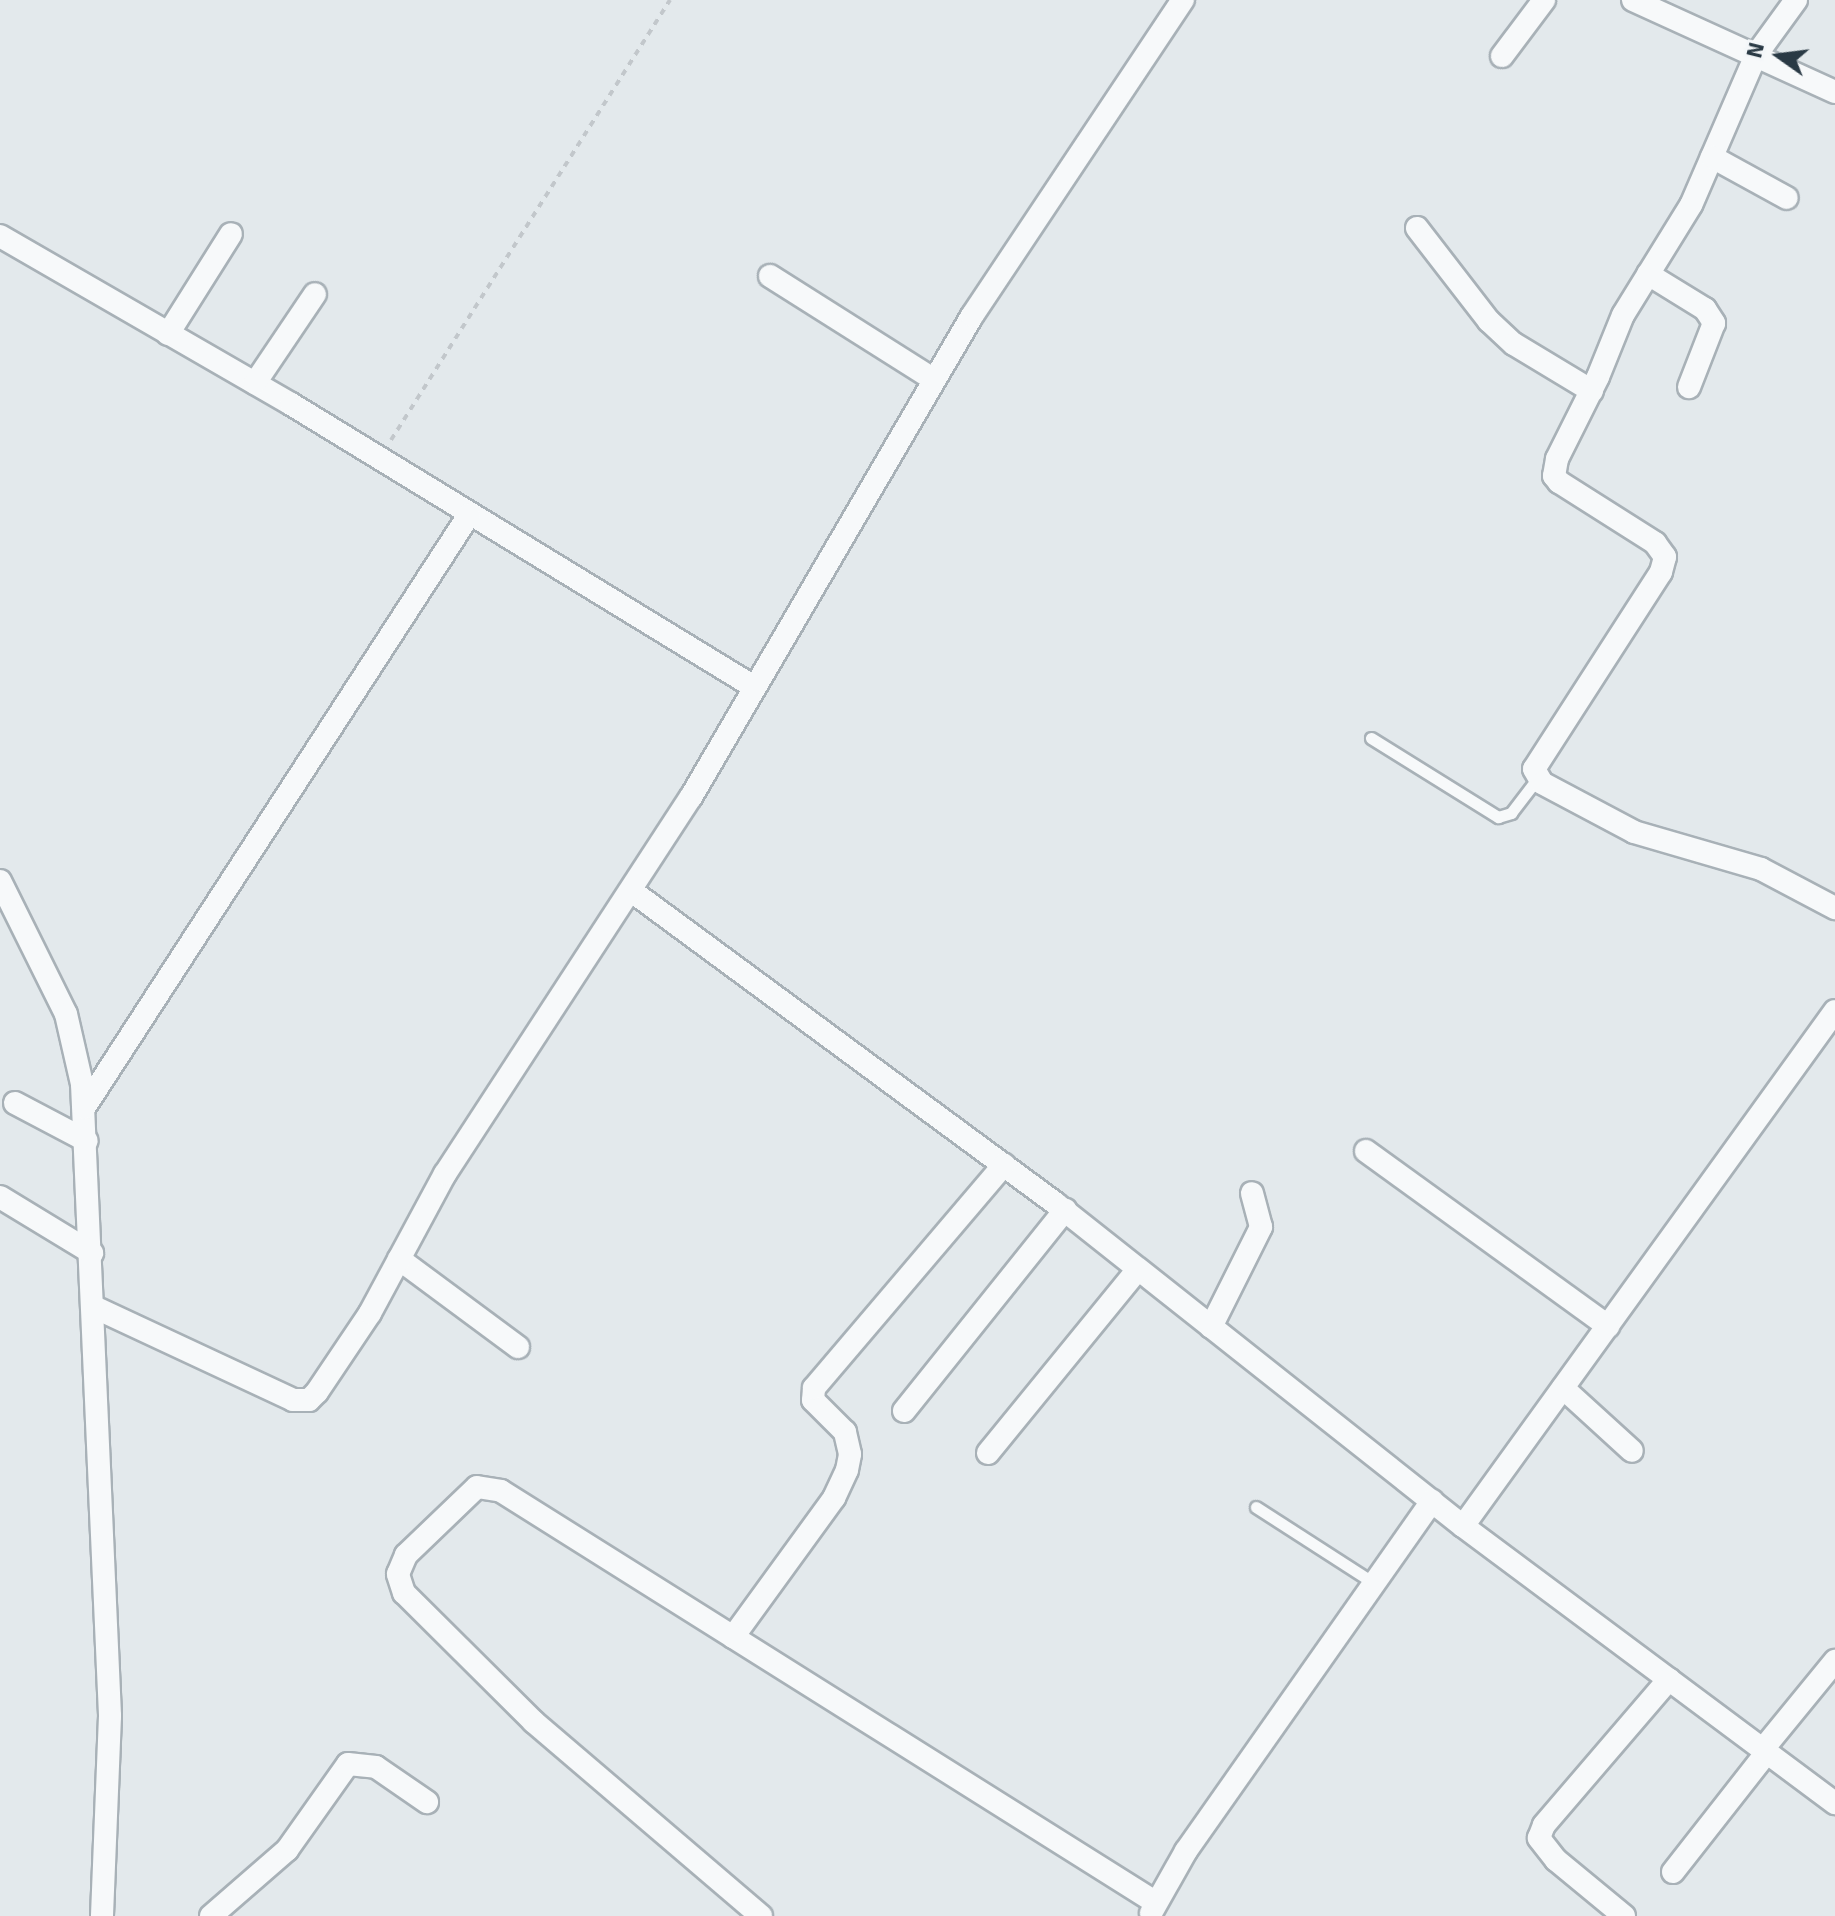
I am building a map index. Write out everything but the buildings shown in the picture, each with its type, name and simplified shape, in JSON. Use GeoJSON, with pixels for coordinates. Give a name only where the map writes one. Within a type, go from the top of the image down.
{"type":"FeatureCollection","features":[{"type":"Feature","properties":{"kind":"street"},"geometry":{"type":"LineString","coordinates":[[94,1307],[301,1401],[325,1381],[399,1259],[445,1174],[633,892],[933,379],[1183,0]]}},
{"type":"Feature","properties":{"kind":"street"},"geometry":{"type":"LineString","coordinates":[[1502,56],[1544,0]]}},
{"type":"Feature","properties":{"kind":"street"},"geometry":{"type":"LineString","coordinates":[[1633,0],[1835,92]]}},
{"type":"Feature","properties":{"kind":"street"},"geometry":{"type":"LineString","coordinates":[[1796,0],[1756,55],[1691,205],[1623,315],[1592,391],[1557,459],[1554,476],[1655,543],[1663,550],[1664,565],[1539,755],[1537,779],[1634,832],[1761,869],[1835,908]]}},
{"type":"Feature","properties":{"kind":"street"},"geometry":{"type":"LineString","coordinates":[[1712,157],[1787,198]]}},
{"type":"Feature","properties":{"kind":"street"},"geometry":{"type":"LineString","coordinates":[[1417,228],[1489,321],[1514,344],[1592,391]]}},
{"type":"Feature","properties":{"kind":"street"},"geometry":{"type":"LineString","coordinates":[[168,334],[231,234]]}},
{"type":"Feature","properties":{"kind":"street"},"geometry":{"type":"LineString","coordinates":[[0,236],[255,383],[754,687]]}},
{"type":"Feature","properties":{"kind":"street"},"geometry":{"type":"LineString","coordinates":[[1648,274],[1705,309],[1714,323],[1689,387]]}},
{"type":"Feature","properties":{"kind":"street"},"geometry":{"type":"LineString","coordinates":[[770,276],[933,379]]}},
{"type":"Feature","properties":{"kind":"street"},"geometry":{"type":"LineString","coordinates":[[255,383],[315,294]]}},
{"type":"Feature","properties":{"kind":"street"},"geometry":{"type":"LineString","coordinates":[[84,1108],[469,515]]}},
{"type":"Feature","properties":{"kind":"street"},"geometry":{"type":"LineString","coordinates":[[0,881],[66,1014],[84,1108],[110,1716],[102,1916]]}},
{"type":"Feature","properties":{"kind":"street"},"geometry":{"type":"LineString","coordinates":[[633,892],[1065,1210],[1463,1526],[1835,1803]]}},
{"type":"Feature","properties":{"kind":"street"},"geometry":{"type":"LineString","coordinates":[[1463,1526],[1835,1011]]}},
{"type":"Feature","properties":{"kind":"street"},"geometry":{"type":"LineString","coordinates":[[15,1103],[87,1141]]}},
{"type":"Feature","properties":{"kind":"street"},"geometry":{"type":"LineString","coordinates":[[1366,1151],[1608,1326]]}},
{"type":"Feature","properties":{"kind":"street"},"geometry":{"type":"LineString","coordinates":[[733,1637],[834,1498],[847,1470],[850,1454],[845,1432],[813,1400],[814,1388],[1004,1165]]}},
{"type":"Feature","properties":{"kind":"street"},"geometry":{"type":"LineString","coordinates":[[1211,1327],[1261,1227],[1252,1193]]}},
{"type":"Feature","properties":{"kind":"street"},"geometry":{"type":"LineString","coordinates":[[0,1197],[92,1253]]}},
{"type":"Feature","properties":{"kind":"street"},"geometry":{"type":"LineString","coordinates":[[904,1411],[1065,1210]]}},
{"type":"Feature","properties":{"kind":"street"},"geometry":{"type":"LineString","coordinates":[[399,1259],[518,1347]]}},
{"type":"Feature","properties":{"kind":"street"},"geometry":{"type":"LineString","coordinates":[[988,1453],[1138,1269]]}},
{"type":"Feature","properties":{"kind":"street"},"geometry":{"type":"LineString","coordinates":[[1563,1388],[1632,1451]]}},
{"type":"Feature","properties":{"kind":"street"},"geometry":{"type":"LineString","coordinates":[[761,1916],[534,1722],[404,1593],[398,1574],[406,1555],[477,1487],[490,1486],[733,1637],[1153,1909],[1432,1501]]}},
{"type":"Feature","properties":{"kind":"street"},"geometry":{"type":"LineString","coordinates":[[1673,1872],[1835,1661]]}},
{"type":"Feature","properties":{"kind":"street"},"geometry":{"type":"LineString","coordinates":[[1624,1916],[1556,1860],[1539,1838],[1544,1825],[1669,1679]]}},
{"type":"Feature","properties":{"kind":"street"},"geometry":{"type":"LineString","coordinates":[[211,1916],[287,1850],[348,1764],[376,1767],[427,1802]]}},
{"type":"Feature","properties":{"kind":"lane"},"geometry":{"type":"LineString","coordinates":[[1371,738],[1498,817],[1511,813],[1537,779]]}},
{"type":"Feature","properties":{"kind":"lane"},"geometry":{"type":"LineString","coordinates":[[1256,1507],[1374,1583]]}},
{"type":"Feature","properties":{"kind":"path"},"geometry":{"type":"LineString","coordinates":[[379,459],[670,0]]}}]}
